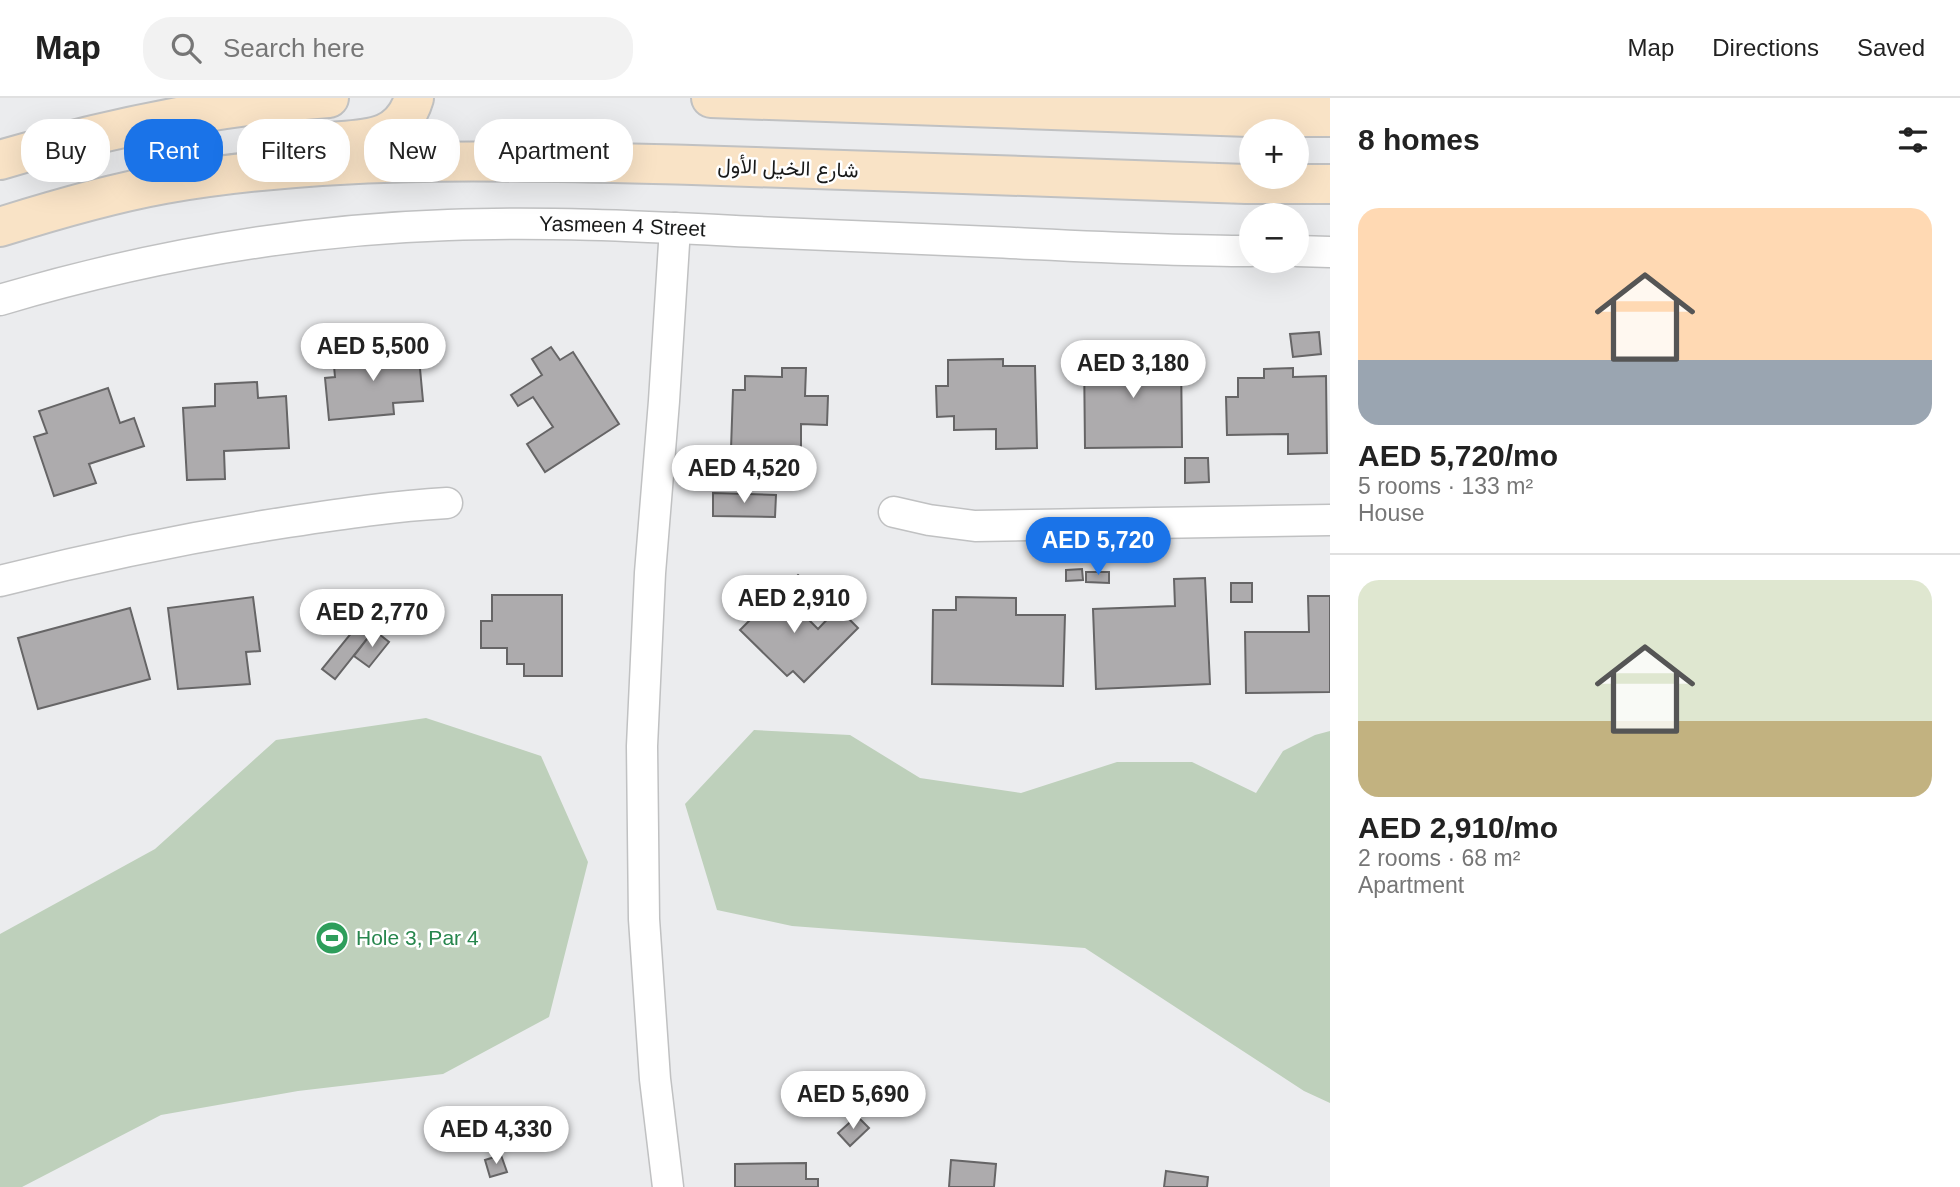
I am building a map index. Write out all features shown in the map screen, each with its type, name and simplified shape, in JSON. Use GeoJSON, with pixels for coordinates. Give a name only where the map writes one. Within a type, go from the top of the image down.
{"type":"FeatureCollection","features":[{"type":"Feature","properties":{"kind":"main road"},"geometry":{"type":"LineString","coordinates":[[223,171],[248,153],[266,147],[377,137],[392,131],[404,120],[414,98]]}},
{"type":"Feature","properties":{"kind":"main road"},"geometry":{"type":"LineString","coordinates":[[711,98],[1249,117],[1330,117]]}},
{"type":"Feature","properties":{"kind":"main road"},"geometry":{"type":"LineString","coordinates":[[0,160],[126,128],[307,99]]}},
{"type":"Feature","properties":{"kind":"main road","name":"شارع الخيل الأول"},"geometry":{"type":"LineString","coordinates":[[223,176],[389,163],[553,162],[1246,184],[1330,184]]}},
{"type":"Feature","properties":{"kind":"main road","name":"شارع الخيل الأول"},"geometry":{"type":"LineString","coordinates":[[0,227],[53,210],[181,182]]}},
{"type":"Feature","properties":{"kind":"street","name":"Yasmeen 4 Street"},"geometry":{"type":"LineString","coordinates":[[0,300],[129,267],[235,246],[341,232],[449,225],[675,228],[1110,248],[1239,251]]}},
{"type":"Feature","properties":{"kind":"street"},"geometry":{"type":"LineString","coordinates":[[668,1187],[655,1079],[644,919],[642,746],[650,573],[675,228]]}},
{"type":"Feature","properties":{"kind":"street"},"geometry":{"type":"LineString","coordinates":[[1309,251],[1330,252]]}},
{"type":"Feature","properties":{"kind":"street"},"geometry":{"type":"LineString","coordinates":[[0,581],[78,561],[209,534],[391,506],[447,503]]}},
{"type":"Feature","properties":{"kind":"street"},"geometry":{"type":"LineString","coordinates":[[894,512],[975,526],[1330,520]]}},
{"type":"Feature","properties":{"kind":"green space"},"geometry":{"type":"Polygon","coordinates":[[[426,718],[541,756],[588,862],[549,1017],[443,1074],[298,1091],[161,1115],[22,1187],[0,1187],[0,934],[155,849],[276,740],[426,718]]]}},
{"type":"Feature","properties":{"kind":"green space"},"geometry":{"type":"Polygon","coordinates":[[[754,730],[850,735],[920,778],[1021,793],[1117,762],[1192,762],[1256,793],[1283,751],[1315,735],[1330,731],[1330,1103],[1304,1091],[1085,948],[792,926],[717,910],[685,804],[754,730]]]}},
{"type":"Feature","properties":{"kind":"building"},"geometry":{"type":"Polygon","coordinates":[[[1319,332],[1321,354],[1293,357],[1290,334],[1319,332]]]}},
{"type":"Feature","properties":{"kind":"building"},"geometry":{"type":"Polygon","coordinates":[[[418,347],[423,401],[393,403],[394,414],[329,420],[325,378],[335,377],[333,355],[418,347]]]}},
{"type":"Feature","properties":{"kind":"building"},"geometry":{"type":"Polygon","coordinates":[[[551,347],[560,360],[573,352],[619,424],[545,472],[527,444],[553,427],[533,397],[518,406],[511,395],[542,375],[532,359],[551,347]]]}},
{"type":"Feature","properties":{"kind":"building"},"geometry":{"type":"Polygon","coordinates":[[[1181,353],[1182,447],[1085,448],[1084,354],[1181,353]]]}},
{"type":"Feature","properties":{"kind":"building"},"geometry":{"type":"Polygon","coordinates":[[[1003,359],[1003,366],[1035,366],[1037,448],[996,449],[996,429],[954,430],[954,416],[937,417],[936,386],[948,386],[948,360],[1003,359]]]}},
{"type":"Feature","properties":{"kind":"building"},"geometry":{"type":"Polygon","coordinates":[[[782,368],[806,368],[805,396],[828,396],[827,425],[801,424],[801,453],[768,452],[767,480],[730,479],[733,390],[745,390],[745,376],[782,377],[782,368]]]}},
{"type":"Feature","properties":{"kind":"building"},"geometry":{"type":"Polygon","coordinates":[[[1293,368],[1293,377],[1326,376],[1327,453],[1288,454],[1288,434],[1227,435],[1226,397],[1238,397],[1238,378],[1264,378],[1264,369],[1293,368]]]}},
{"type":"Feature","properties":{"kind":"building"},"geometry":{"type":"Polygon","coordinates":[[[257,382],[258,398],[286,396],[289,448],[224,451],[225,479],[187,480],[183,408],[215,406],[215,384],[257,382]]]}},
{"type":"Feature","properties":{"kind":"building"},"geometry":{"type":"Polygon","coordinates":[[[108,388],[120,423],[134,418],[144,446],[89,464],[96,483],[54,496],[34,437],[47,433],[39,411],[108,388]]]}},
{"type":"Feature","properties":{"kind":"building"},"geometry":{"type":"Polygon","coordinates":[[[1185,458],[1208,458],[1209,482],[1185,483],[1185,458]]]}},
{"type":"Feature","properties":{"kind":"building"},"geometry":{"type":"Polygon","coordinates":[[[713,493],[776,495],[775,517],[713,516],[713,493]]]}},
{"type":"Feature","properties":{"kind":"building"},"geometry":{"type":"Polygon","coordinates":[[[1082,569],[1083,580],[1066,581],[1066,570],[1082,569]]]}},
{"type":"Feature","properties":{"kind":"building"},"geometry":{"type":"Polygon","coordinates":[[[1086,572],[1109,572],[1109,583],[1086,582],[1086,572]]]}},
{"type":"Feature","properties":{"kind":"building"},"geometry":{"type":"Polygon","coordinates":[[[798,575],[807,583],[798,592],[789,584],[798,575]]]}},
{"type":"Feature","properties":{"kind":"building"},"geometry":{"type":"Polygon","coordinates":[[[1205,578],[1210,684],[1096,689],[1093,609],[1175,606],[1174,579],[1205,578]]]}},
{"type":"Feature","properties":{"kind":"building"},"geometry":{"type":"Polygon","coordinates":[[[1231,583],[1252,583],[1252,602],[1231,602],[1231,583]]]}},
{"type":"Feature","properties":{"kind":"building"},"geometry":{"type":"Polygon","coordinates":[[[757,592],[770,605],[782,593],[818,629],[838,608],[858,628],[804,682],[793,671],[787,676],[740,630],[751,619],[741,609],[757,592]]]}},
{"type":"Feature","properties":{"kind":"building"},"geometry":{"type":"Polygon","coordinates":[[[492,595],[562,595],[562,676],[524,676],[524,664],[507,664],[507,648],[481,648],[481,621],[492,621],[492,595]]]}},
{"type":"Feature","properties":{"kind":"building"},"geometry":{"type":"Polygon","coordinates":[[[1308,596],[1330,596],[1330,692],[1246,693],[1245,632],[1309,632],[1308,596]]]}},
{"type":"Feature","properties":{"kind":"building"},"geometry":{"type":"Polygon","coordinates":[[[253,597],[260,651],[246,652],[250,684],[178,689],[168,608],[253,597]]]}},
{"type":"Feature","properties":{"kind":"building"},"geometry":{"type":"Polygon","coordinates":[[[956,597],[1016,598],[1016,615],[1065,615],[1063,686],[932,684],[933,610],[956,610],[956,597]]]}},
{"type":"Feature","properties":{"kind":"building"},"geometry":{"type":"Polygon","coordinates":[[[130,608],[150,679],[38,709],[18,638],[130,608]]]}},
{"type":"Feature","properties":{"kind":"building"},"geometry":{"type":"Polygon","coordinates":[[[361,621],[374,630],[335,679],[322,669],[361,621]]]}},
{"type":"Feature","properties":{"kind":"building"},"geometry":{"type":"Polygon","coordinates":[[[374,630],[389,642],[369,667],[354,656],[374,630]]]}},
{"type":"Feature","properties":{"kind":"building"},"geometry":{"type":"Polygon","coordinates":[[[857,1116],[869,1128],[850,1146],[838,1133],[857,1116]]]}},
{"type":"Feature","properties":{"kind":"building"},"geometry":{"type":"Polygon","coordinates":[[[501,1155],[507,1172],[490,1177],[485,1160],[501,1155]]]}},
{"type":"Feature","properties":{"kind":"building"},"geometry":{"type":"Polygon","coordinates":[[[951,1160],[996,1164],[994,1187],[949,1187],[951,1160]]]}},
{"type":"Feature","properties":{"kind":"building"},"geometry":{"type":"Polygon","coordinates":[[[806,1163],[806,1179],[818,1179],[818,1187],[735,1187],[735,1164],[806,1163]]]}},
{"type":"Feature","properties":{"kind":"building"},"geometry":{"type":"Polygon","coordinates":[[[1166,1171],[1208,1177],[1207,1187],[1164,1187],[1166,1171]]]}},
{"type":"Feature","properties":{"kind":"place","name":"Hole 3, Par 4"},"geometry":{"type":"Point","coordinates":[332,938]}}]}
